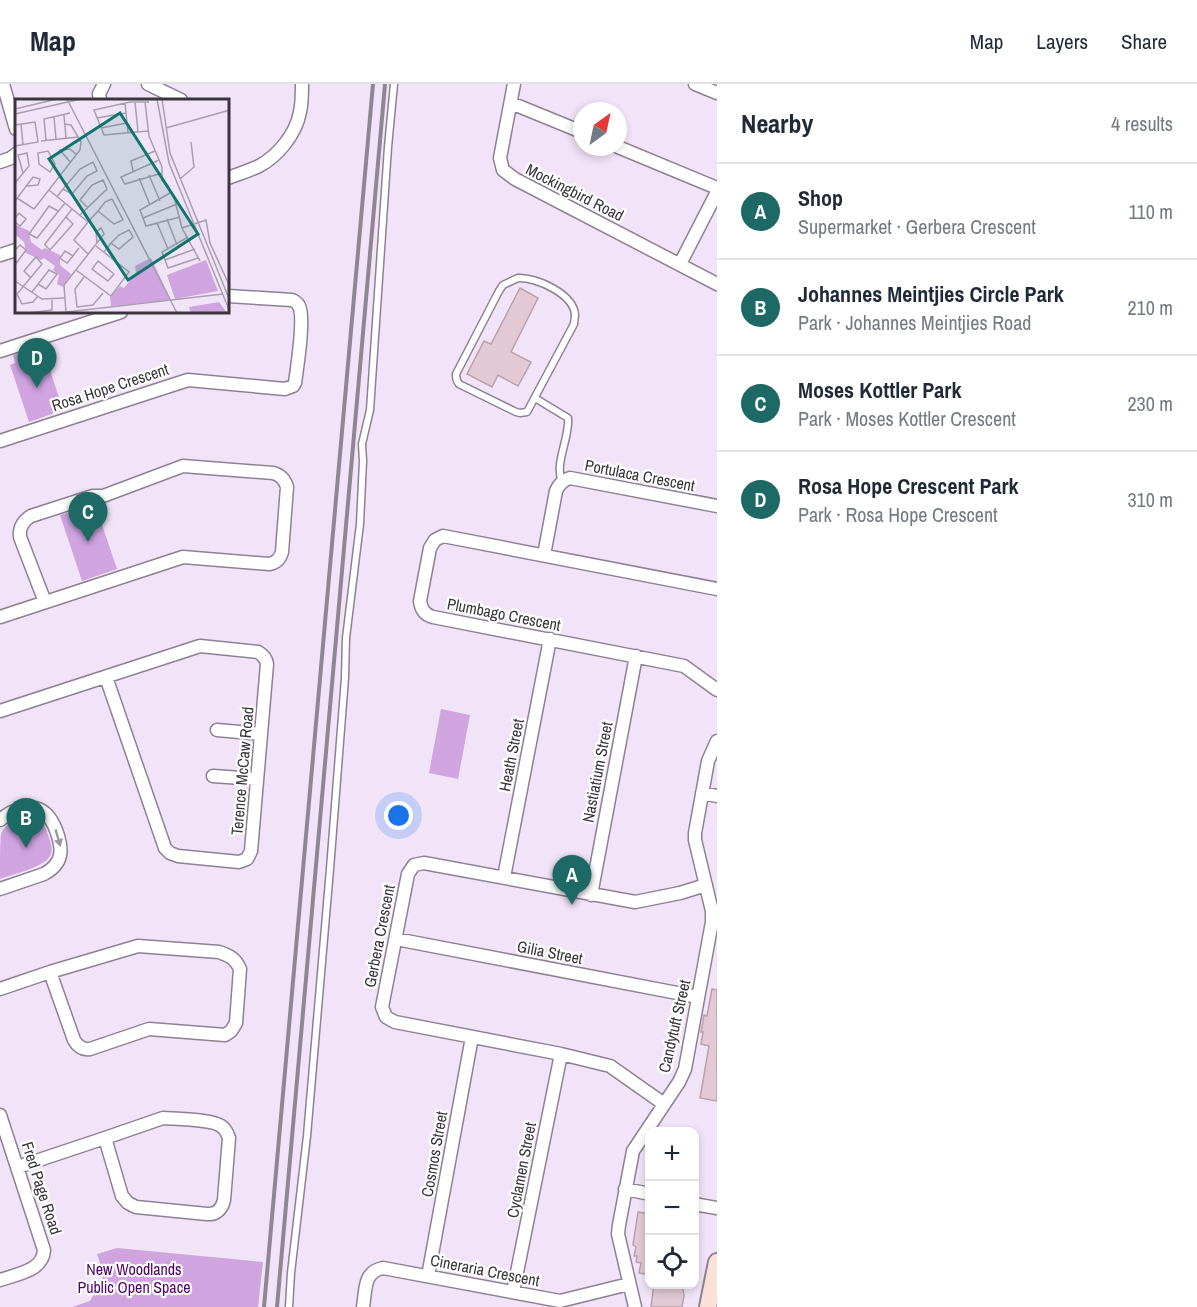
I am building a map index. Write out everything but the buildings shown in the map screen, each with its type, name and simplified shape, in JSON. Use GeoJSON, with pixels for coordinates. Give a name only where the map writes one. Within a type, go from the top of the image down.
{"type":"FeatureCollection","features":[{"type":"Feature","properties":{"kind":"main road"},"geometry":{"type":"LineString","coordinates":[[708,1307],[717,1262]]}},
{"type":"Feature","properties":{"kind":"street"},"geometry":{"type":"LineString","coordinates":[[3,84],[15,126]]}},
{"type":"Feature","properties":{"kind":"street"},"geometry":{"type":"LineString","coordinates":[[100,99],[99,94],[104,84]]}},
{"type":"Feature","properties":{"kind":"street"},"geometry":{"type":"LineString","coordinates":[[148,84],[179,99]]}},
{"type":"Feature","properties":{"kind":"street"},"geometry":{"type":"LineString","coordinates":[[230,176],[259,166],[279,150],[292,133],[300,112],[302,84]]}},
{"type":"Feature","properties":{"kind":"street","name":"Mockingbird Road"},"geometry":{"type":"LineString","coordinates":[[514,84],[500,158],[503,170],[515,179],[680,264]]}},
{"type":"Feature","properties":{"kind":"street"},"geometry":{"type":"LineString","coordinates":[[695,84],[717,93]]}},
{"type":"Feature","properties":{"kind":"street"},"geometry":{"type":"LineString","coordinates":[[511,103],[573,128]]}},
{"type":"Feature","properties":{"kind":"street"},"geometry":{"type":"LineString","coordinates":[[627,151],[717,190],[680,264],[717,284]]}},
{"type":"Feature","properties":{"kind":"street"},"geometry":{"type":"LineString","coordinates":[[0,162],[15,155]]}},
{"type":"Feature","properties":{"kind":"street"},"geometry":{"type":"LineString","coordinates":[[0,255],[15,250]]}},
{"type":"Feature","properties":{"kind":"street","name":"Rosa Hope Crescent"},"geometry":{"type":"LineString","coordinates":[[0,441],[188,380],[285,389],[293,386],[300,337],[300,308],[297,303],[292,300],[230,296]]}},
{"type":"Feature","properties":{"kind":"street"},"geometry":{"type":"LineString","coordinates":[[0,351],[115,314]]}},
{"type":"Feature","properties":{"kind":"street"},"geometry":{"type":"LineString","coordinates":[[0,616],[45,602],[183,557],[273,564],[282,552],[286,483],[280,476],[273,473],[183,466],[103,496],[93,496],[31,516],[23,522],[20,537],[45,602]]}},
{"type":"Feature","properties":{"kind":"street","name":"Portulaca Crescent"},"geometry":{"type":"LineString","coordinates":[[544,555],[556,491],[562,482],[570,478],[717,506]]}},
{"type":"Feature","properties":{"kind":"street","name":"Plumbago Crescent"},"geometry":{"type":"LineString","coordinates":[[717,589],[447,536],[432,543],[420,601],[428,616],[684,666],[717,690]]}},
{"type":"Feature","properties":{"kind":"street","name":"Heath Street"},"geometry":{"type":"LineString","coordinates":[[504,877],[550,639]]}},
{"type":"Feature","properties":{"kind":"street","name":"Terence McCaw Road"},"geometry":{"type":"LineString","coordinates":[[0,711],[106,676],[200,646],[258,652],[265,657],[267,664],[251,851],[247,859],[239,862],[178,856],[170,853],[163,845],[106,676]]}},
{"type":"Feature","properties":{"kind":"street","name":"Nastiatium Street"},"geometry":{"type":"LineString","coordinates":[[591,895],[636,656]]}},
{"type":"Feature","properties":{"kind":"street"},"geometry":{"type":"LineString","coordinates":[[217,730],[261,734]]}},
{"type":"Feature","properties":{"kind":"street","name":"Candytuft Street"},"geometry":{"type":"LineString","coordinates":[[635,1307],[618,1234],[618,1225],[633,1151],[679,1082],[685,1069],[712,921],[712,911],[695,833],[708,761],[717,741]]}},
{"type":"Feature","properties":{"kind":"street"},"geometry":{"type":"LineString","coordinates":[[213,776],[258,779]]}},
{"type":"Feature","properties":{"kind":"street"},"geometry":{"type":"LineString","coordinates":[[702,793],[717,796]]}},
{"type":"Feature","properties":{"kind":"street"},"geometry":{"type":"LineString","coordinates":[[0,820],[9,813],[24,807],[40,809],[52,820],[61,843],[58,861],[50,871],[0,889]]}},
{"type":"Feature","properties":{"kind":"street","name":"Gerbera Crescent"},"geometry":{"type":"LineString","coordinates":[[664,1104],[610,1066],[561,1054],[395,1022],[386,1017],[382,1007],[408,874],[414,865],[424,863],[634,902],[680,893],[706,885]]}},
{"type":"Feature","properties":{"kind":"street","name":"Gilia Street"},"geometry":{"type":"LineString","coordinates":[[396,939],[698,997]]}},
{"type":"Feature","properties":{"kind":"street"},"geometry":{"type":"LineString","coordinates":[[0,989],[50,972],[138,946],[219,952],[230,956],[237,962],[240,969],[236,1023],[225,1035],[149,1029],[84,1049],[74,1040],[50,972]]}},
{"type":"Feature","properties":{"kind":"street","name":"Cosmos Street"},"geometry":{"type":"LineString","coordinates":[[428,1276],[472,1037]]}},
{"type":"Feature","properties":{"kind":"street","name":"Cyclamen Street"},"geometry":{"type":"LineString","coordinates":[[513,1292],[561,1054]]}},
{"type":"Feature","properties":{"kind":"street","name":"Fred Page Road"},"geometry":{"type":"LineString","coordinates":[[0,1115],[44,1254],[41,1263],[33,1269],[0,1280]]}},
{"type":"Feature","properties":{"kind":"street"},"geometry":{"type":"LineString","coordinates":[[18,1167],[105,1137],[163,1118],[214,1123],[227,1132],[229,1138],[224,1200],[221,1208],[211,1214],[131,1206],[122,1196],[105,1137]]}},
{"type":"Feature","properties":{"kind":"street"},"geometry":{"type":"LineString","coordinates":[[625,1189],[645,1193]]}},
{"type":"Feature","properties":{"kind":"street"},"geometry":{"type":"LineString","coordinates":[[699,1205],[717,1208]]}},
{"type":"Feature","properties":{"kind":"street","name":"Cineraria Crescent"},"geometry":{"type":"LineString","coordinates":[[363,1307],[368,1276],[375,1270],[383,1268],[560,1301],[629,1284]]}},
{"type":"Feature","properties":{"kind":"lane"},"geometry":{"type":"LineString","coordinates":[[289,1307],[307,1136],[330,869],[346,638],[360,524],[362,444],[370,410],[394,84]]}},
{"type":"Feature","properties":{"kind":"lane"},"geometry":{"type":"LineString","coordinates":[[518,278],[537,281],[558,292],[570,302],[575,315],[574,324],[535,398],[527,412],[520,413],[456,381],[456,374],[499,291],[503,285],[518,278]]}},
{"type":"Feature","properties":{"kind":"lane"},"geometry":{"type":"LineString","coordinates":[[535,398],[568,418],[560,472],[562,482]]}},
{"type":"Feature","properties":{"kind":"green space"},"geometry":{"type":"Polygon","coordinates":[[[42,345],[63,410],[29,422],[10,365],[15,363],[13,355],[42,345]]]}},
{"type":"Feature","properties":{"kind":"green space"},"geometry":{"type":"Polygon","coordinates":[[[95,504],[117,569],[82,581],[60,515],[95,504]]]}},
{"type":"Feature","properties":{"kind":"green space"},"geometry":{"type":"Polygon","coordinates":[[[441,709],[470,715],[458,779],[429,773],[441,709]]]}},
{"type":"Feature","properties":{"kind":"green space"},"geometry":{"type":"Polygon","coordinates":[[[29,816],[37,818],[44,825],[51,844],[51,854],[48,859],[37,866],[0,879],[1,834],[13,821],[29,816]]]}},
{"type":"Feature","properties":{"kind":"green space","name":"New Woodlands Public Open Space"},"geometry":{"type":"Polygon","coordinates":[[[117,1248],[263,1262],[258,1307],[72,1307],[90,1301],[104,1275],[97,1254],[117,1248]]]}},
{"type":"Feature","properties":{"kind":"railway"},"geometry":{"type":"LineString","coordinates":[[264,1307],[373,84]]}},
{"type":"Feature","properties":{"kind":"railway"},"geometry":{"type":"LineString","coordinates":[[277,1307],[385,84]]}},
{"type":"Feature","properties":{"kind":"place","name":"Rosa Hope Crescent Park"},"geometry":{"type":"Point","coordinates":[37,388]}},
{"type":"Feature","properties":{"kind":"place","name":"Moses Kottler Park"},"geometry":{"type":"Point","coordinates":[88,542]}},
{"type":"Feature","properties":{"kind":"place","name":"Johannes Meintjies Circle Park"},"geometry":{"type":"Point","coordinates":[26,848]}},
{"type":"Feature","properties":{"kind":"place","name":"Shop"},"geometry":{"type":"Point","coordinates":[572,905]}}]}
